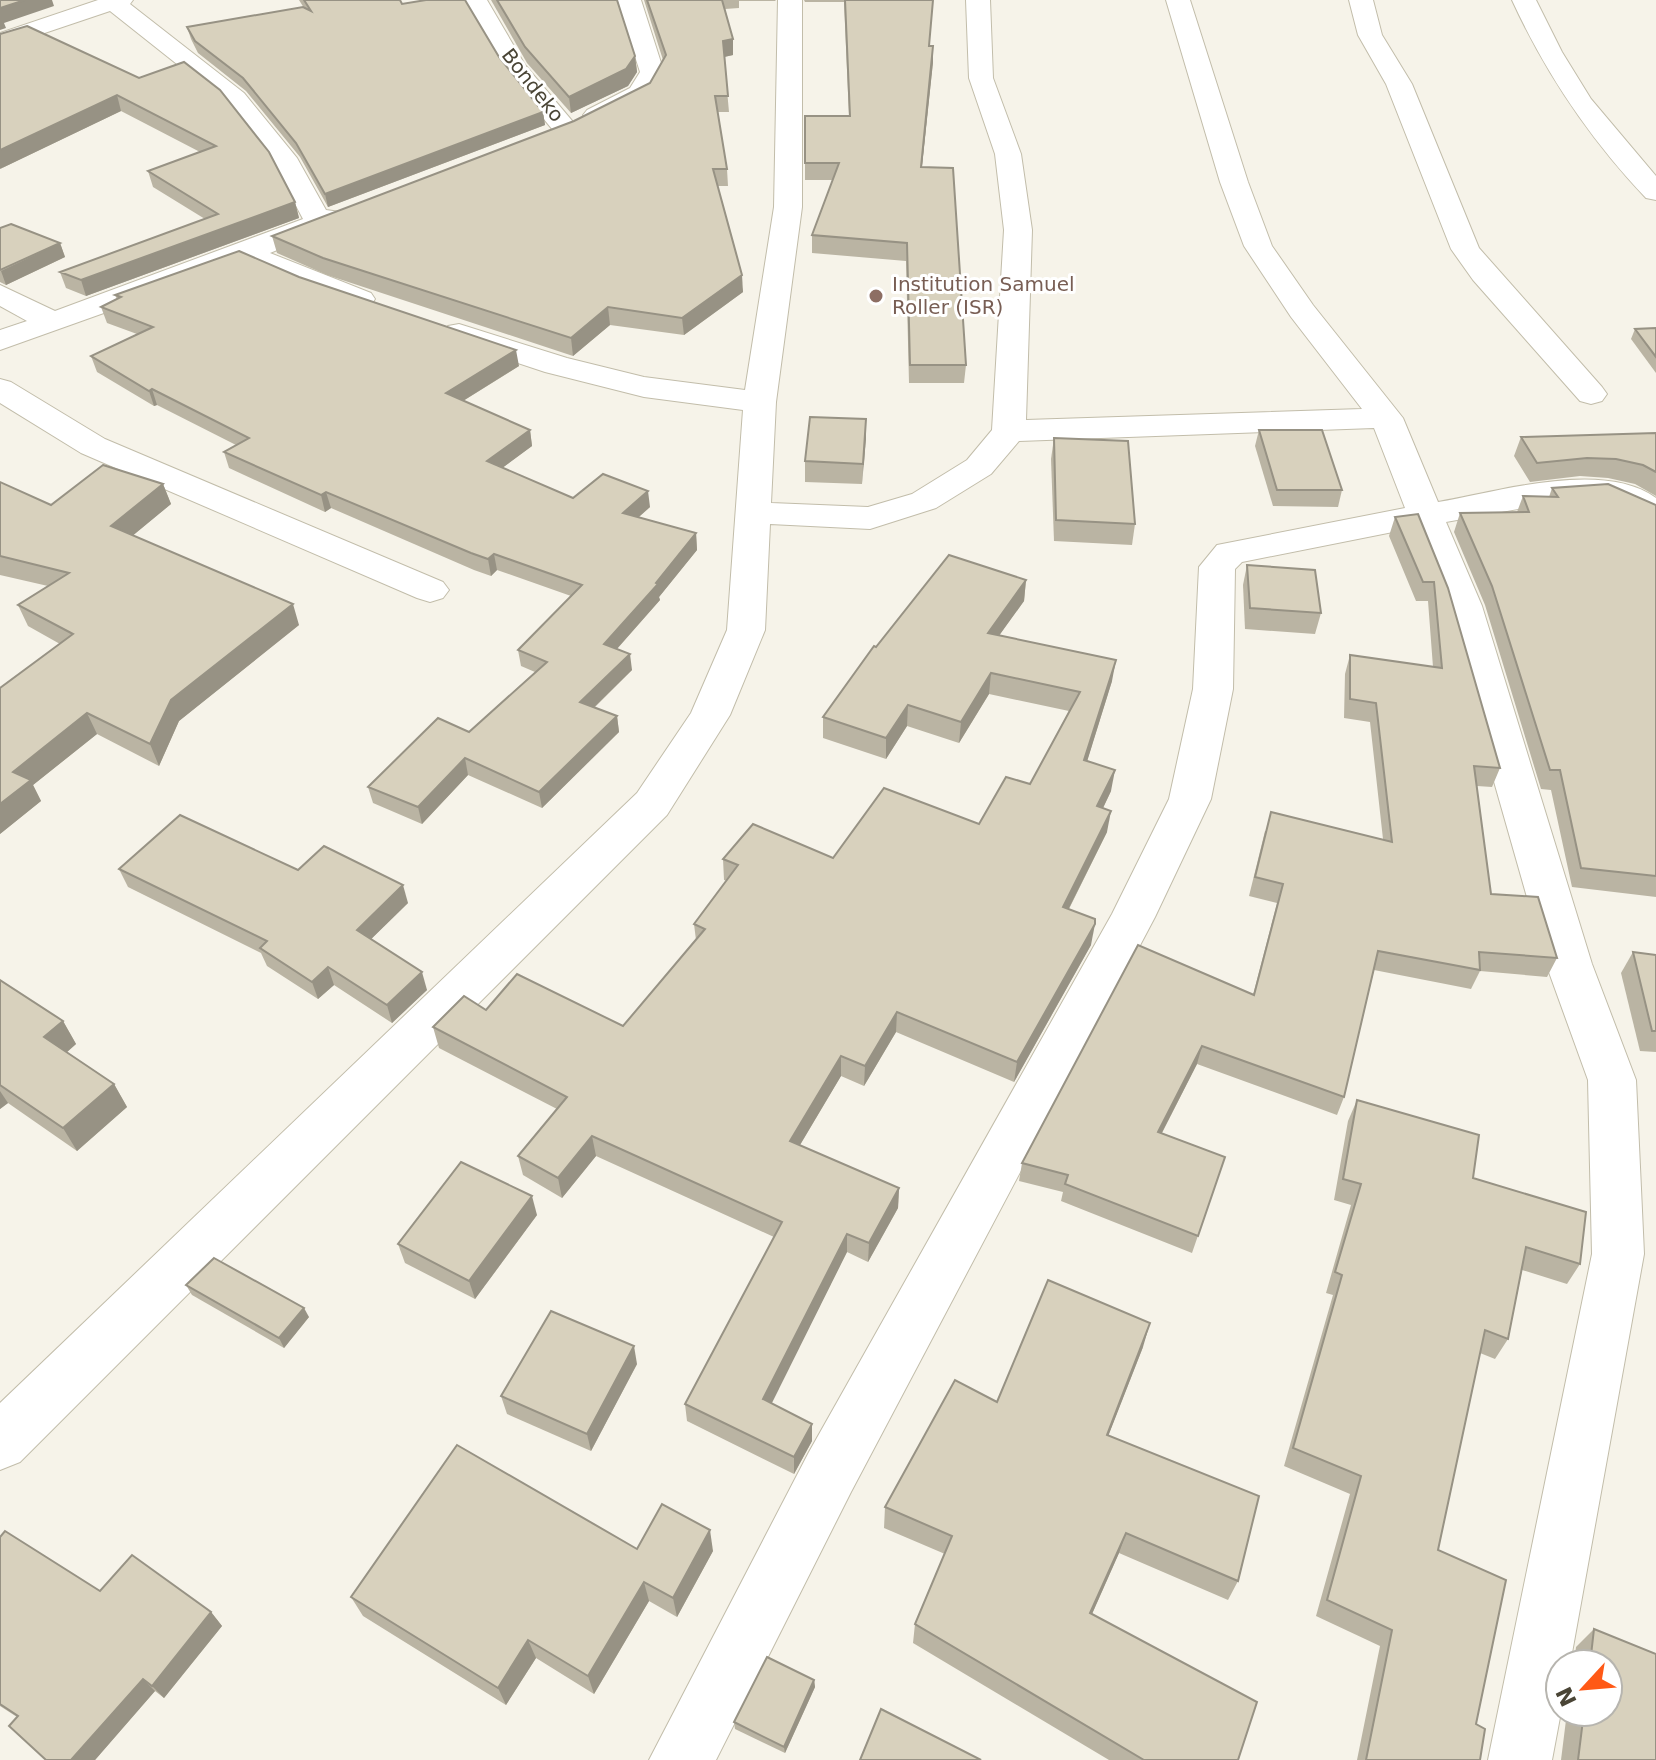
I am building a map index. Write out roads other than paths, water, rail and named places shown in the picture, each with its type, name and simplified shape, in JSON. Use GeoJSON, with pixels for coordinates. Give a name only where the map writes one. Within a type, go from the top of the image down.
{"type":"FeatureCollection","features":[{"type":"Feature","properties":{"kind":"street","name":"Bondeko"},"geometry":{"type":"LineString","coordinates":[[475,0],[515,68],[566,129]]}},
{"type":"Feature","properties":{"kind":"street"},"geometry":{"type":"LineString","coordinates":[[538,140],[640,93],[652,72],[629,0]]}},
{"type":"Feature","properties":{"kind":"street"},"geometry":{"type":"LineString","coordinates":[[0,1442],[652,804],[710,715],[746,630],[760,402],[788,207],[790,0]]}},
{"type":"Feature","properties":{"kind":"street"},"geometry":{"type":"LineString","coordinates":[[753,513],[870,518],[924,501],[979,467],[1009,431],[1018,230],[1008,154],[981,78],[978,0]]}},
{"type":"Feature","properties":{"kind":"street"},"geometry":{"type":"LineString","coordinates":[[1178,0],[1234,182],[1258,246],[1302,311],[1386,418],[1463,606],[1569,964],[1612,1080],[1618,1254],[1520,1760]]}},
{"type":"Feature","properties":{"kind":"street"},"geometry":{"type":"LineString","coordinates":[[1361,0],[1370,35],[1399,84],[1465,249],[1483,274],[1591,394]]}},
{"type":"Feature","properties":{"kind":"street"},"geometry":{"type":"LineString","coordinates":[[1524,0],[1541,38],[1618,154],[1656,192]]}},
{"type":"Feature","properties":{"kind":"street"},"geometry":{"type":"LineString","coordinates":[[0,41],[115,1],[235,98],[287,164],[319,223]]}},
{"type":"Feature","properties":{"kind":"street"},"geometry":{"type":"LineString","coordinates":[[0,341],[349,212]]}},
{"type":"Feature","properties":{"kind":"street"},"geometry":{"type":"LineString","coordinates":[[244,253],[315,284],[390,309]]}},
{"type":"Feature","properties":{"kind":"street"},"geometry":{"type":"LineString","coordinates":[[0,294],[53,322]]}},
{"type":"Feature","properties":{"kind":"street"},"geometry":{"type":"LineString","coordinates":[[435,325],[556,365],[644,387],[760,402]]}},
{"type":"Feature","properties":{"kind":"street"},"geometry":{"type":"LineString","coordinates":[[0,389],[93,446],[430,590]]}},
{"type":"Feature","properties":{"kind":"street"},"geometry":{"type":"LineString","coordinates":[[1009,431],[1386,418]]}},
{"type":"Feature","properties":{"kind":"street"},"geometry":{"type":"LineString","coordinates":[[681,1760],[830,1472],[1133,917],[1190,799],[1213,689],[1217,567],[1230,553],[1546,494],[1604,489],[1638,501],[1656,514]]}},
{"type":"Feature","properties":{"kind":"place","name":"Institution Samuel Roller (ISR)"},"geometry":{"type":"Point","coordinates":[876,296]}}]}
